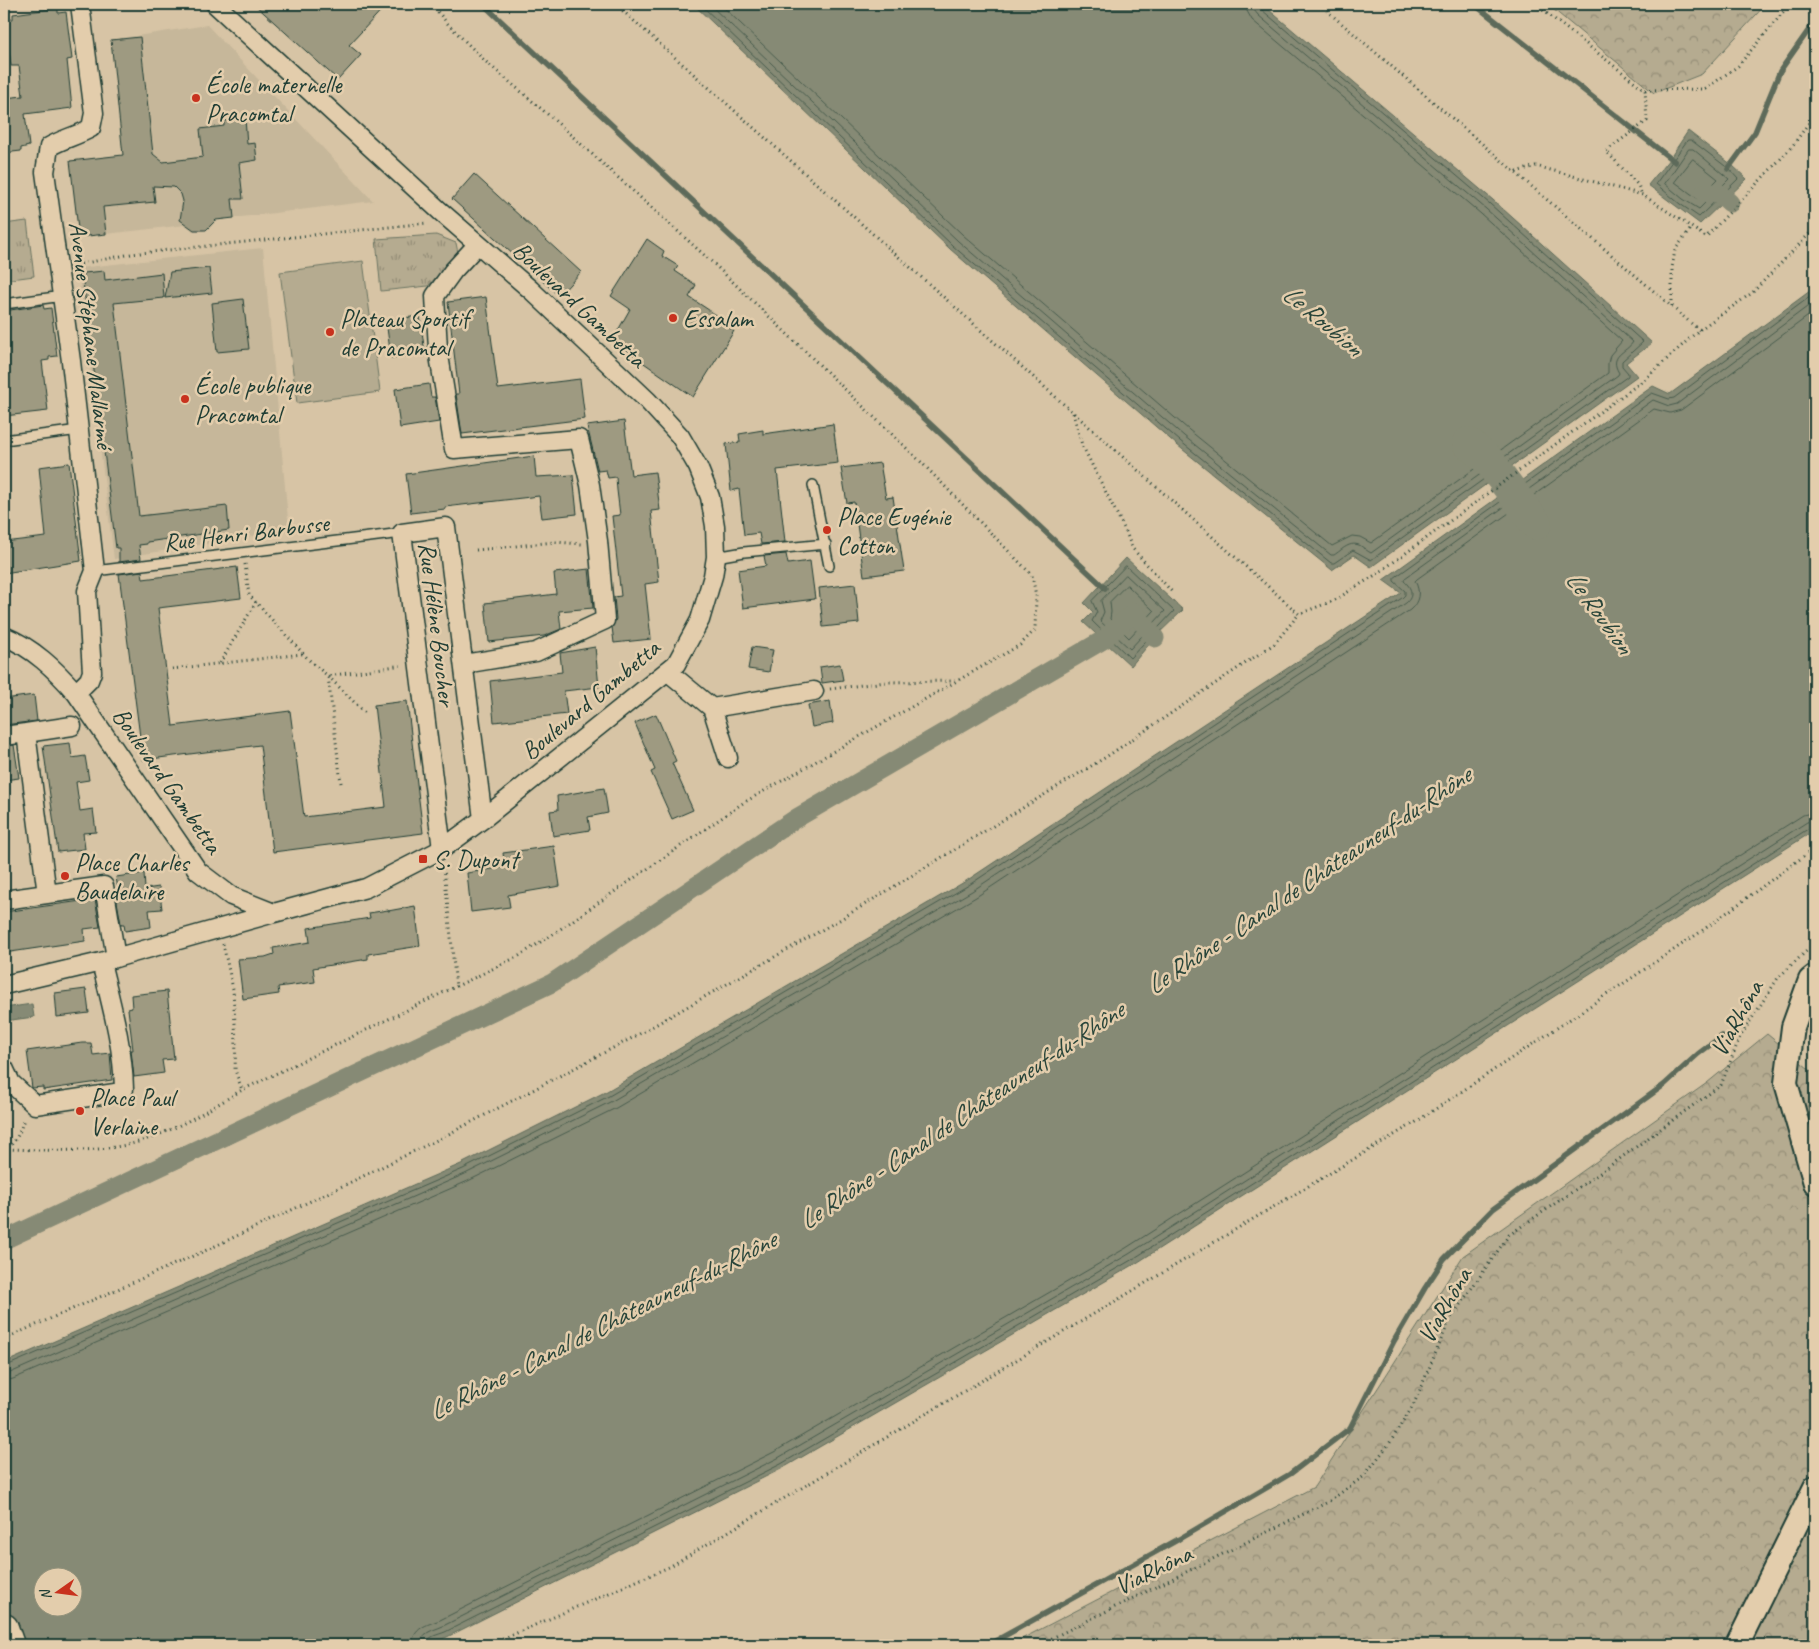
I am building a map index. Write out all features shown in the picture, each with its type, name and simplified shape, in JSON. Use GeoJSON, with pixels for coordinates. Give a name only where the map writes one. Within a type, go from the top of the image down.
{"type":"FeatureCollection","features":[{"type":"Feature","properties":{"kind":"main road"},"geometry":{"type":"LineString","coordinates":[[4,1628],[10,1645]]}},
{"type":"Feature","properties":{"kind":"street","name":"Avenue Stéphane Mallarmé"},"geometry":{"type":"LineString","coordinates":[[76,693],[89,680],[92,672],[87,590],[94,571],[80,430],[45,172],[49,148],[61,140],[91,128],[94,113],[80,4]]}},
{"type":"Feature","properties":{"kind":"street","name":"Boulevard Gambetta"},"geometry":{"type":"LineString","coordinates":[[4,636],[25,646],[54,668],[76,693],[198,871],[231,896],[274,913],[366,888],[442,849],[483,819],[676,664],[700,620],[713,576],[716,557],[715,526],[710,497],[698,468],[680,436],[648,400],[550,307],[440,211],[215,4]]}},
{"type":"Feature","properties":{"kind":"street"},"geometry":{"type":"LineString","coordinates":[[464,664],[536,652],[605,620],[598,542],[590,485],[579,439],[454,449],[438,349],[435,296],[453,271],[478,244]]}},
{"type":"Feature","properties":{"kind":"street","name":"Rue Hélène Boucher"},"geometry":{"type":"LineString","coordinates":[[442,849],[402,533],[446,527],[483,819]]}},
{"type":"Feature","properties":{"kind":"street"},"geometry":{"type":"LineString","coordinates":[[667,671],[712,708],[728,758]]}},
{"type":"Feature","properties":{"kind":"street"},"geometry":{"type":"LineString","coordinates":[[712,708],[814,691]]}},
{"type":"Feature","properties":{"kind":"street"},"geometry":{"type":"LineString","coordinates":[[4,736],[72,726]]}},
{"type":"Feature","properties":{"kind":"street"},"geometry":{"type":"LineString","coordinates":[[26,734],[47,894]]}},
{"type":"Feature","properties":{"kind":"street"},"geometry":{"type":"LineString","coordinates":[[4,900],[104,886],[109,960],[124,1071],[124,1089],[115,1093],[35,1105],[11,1083],[4,1068]]}},
{"type":"Feature","properties":{"kind":"street"},"geometry":{"type":"LineString","coordinates":[[4,985],[109,960],[274,913]]}},
{"type":"Feature","properties":{"kind":"street"},"geometry":{"type":"LineString","coordinates":[[1815,976],[1810,980],[1793,1027],[1786,1083],[1815,1183]]}},
{"type":"Feature","properties":{"kind":"street"},"geometry":{"type":"LineString","coordinates":[[1737,1645],[1815,1487]]}},
{"type":"Feature","properties":{"kind":"lane"},"geometry":{"type":"LineString","coordinates":[[4,304],[63,296]]}},
{"type":"Feature","properties":{"kind":"lane"},"geometry":{"type":"LineString","coordinates":[[4,440],[80,430]]}},
{"type":"Feature","properties":{"kind":"lane"},"geometry":{"type":"LineString","coordinates":[[813,486],[829,566]]}},
{"type":"Feature","properties":{"kind":"lane","name":"Rue Henri Barbusse"},"geometry":{"type":"LineString","coordinates":[[94,571],[402,533]]}},
{"type":"Feature","properties":{"kind":"lane"},"geometry":{"type":"LineString","coordinates":[[716,557],[826,544]]}},
{"type":"Feature","properties":{"kind":"path"},"geometry":{"type":"LineString","coordinates":[[8,1149],[77,1150],[131,1144],[157,1135],[242,1090],[519,956],[743,804],[1020,645],[1034,630],[1036,596],[1032,575],[920,462],[713,263],[552,118],[485,61],[449,25],[432,4]]}},
{"type":"Feature","properties":{"kind":"path"},"geometry":{"type":"LineString","coordinates":[[615,4],[1299,614]]}},
{"type":"Feature","properties":{"kind":"path"},"geometry":{"type":"LineString","coordinates":[[1319,4],[1699,330]]}},
{"type":"Feature","properties":{"kind":"path"},"geometry":{"type":"LineString","coordinates":[[1535,4],[1645,90],[1705,89],[1738,66],[1790,4]]}},
{"type":"Feature","properties":{"kind":"path"},"geometry":{"type":"LineString","coordinates":[[1643,195],[1638,185],[1606,152],[1647,121],[1645,90]]}},
{"type":"Feature","properties":{"kind":"path"},"geometry":{"type":"LineString","coordinates":[[1515,172],[1536,166],[1643,195],[1706,237],[1791,148],[1815,114]]}},
{"type":"Feature","properties":{"kind":"path"},"geometry":{"type":"LineString","coordinates":[[59,269],[131,254],[429,223],[440,211]]}},
{"type":"Feature","properties":{"kind":"path"},"geometry":{"type":"LineString","coordinates":[[1672,307],[1672,268],[1675,250],[1692,227]]}},
{"type":"Feature","properties":{"kind":"path"},"geometry":{"type":"LineString","coordinates":[[4,1339],[210,1249],[441,1138],[634,1038],[841,919],[1106,757],[1274,644],[1299,614],[1335,600],[1377,574],[1644,380],[1699,330],[1752,293],[1815,228]]}},
{"type":"Feature","properties":{"kind":"path"},"geometry":{"type":"LineString","coordinates":[[1073,413],[1082,445],[1126,532],[1132,548],[1173,593]]}},
{"type":"Feature","properties":{"kind":"path"},"geometry":{"type":"LineString","coordinates":[[476,550],[555,542],[582,544],[598,542]]}},
{"type":"Feature","properties":{"kind":"path"},"geometry":{"type":"LineString","coordinates":[[244,553],[249,595],[303,654],[367,715]]}},
{"type":"Feature","properties":{"kind":"path"},"geometry":{"type":"LineString","coordinates":[[220,663],[256,602]]}},
{"type":"Feature","properties":{"kind":"path"},"geometry":{"type":"LineString","coordinates":[[172,669],[303,654]]}},
{"type":"Feature","properties":{"kind":"path"},"geometry":{"type":"LineString","coordinates":[[328,676],[418,663]]}},
{"type":"Feature","properties":{"kind":"path"},"geometry":{"type":"LineString","coordinates":[[328,676],[341,783]]}},
{"type":"Feature","properties":{"kind":"path"},"geometry":{"type":"LineString","coordinates":[[814,691],[886,682],[958,681]]}},
{"type":"Feature","properties":{"kind":"path"},"geometry":{"type":"LineString","coordinates":[[489,1645],[669,1567],[1416,1122],[1699,933],[1815,848]]}},
{"type":"Feature","properties":{"kind":"path"},"geometry":{"type":"LineString","coordinates":[[442,849],[456,987]]}},
{"type":"Feature","properties":{"kind":"path"},"geometry":{"type":"LineString","coordinates":[[220,928],[233,989],[236,1070],[242,1090]]}},
{"type":"Feature","properties":{"kind":"path","name":"ViaRhôna"},"geometry":{"type":"LineString","coordinates":[[1038,1645],[1328,1502],[1363,1477],[1389,1444],[1413,1406],[1450,1319],[1508,1235],[1607,1168],[1721,1085],[1740,1037],[1778,978],[1815,943]]}},
{"type":"Feature","properties":{"kind":"path"},"geometry":{"type":"LineString","coordinates":[[4,1152],[15,1140],[22,1127],[28,1100]]}},
{"type":"Feature","properties":{"kind":"shaded area","name":"École maternelle Pracomtal"},"geometry":{"type":"Polygon","coordinates":[[[207,25],[373,201],[216,220],[210,228],[202,231],[193,231],[186,225],[79,237],[70,161],[123,155],[111,40],[207,25]]]}},
{"type":"Feature","properties":{"kind":"shaded area","name":"École publique Pracomtal"},"geometry":{"type":"Polygon","coordinates":[[[263,248],[289,530],[114,559],[78,268],[263,248]]]}},
{"type":"Feature","properties":{"kind":"green space"},"geometry":{"type":"Polygon","coordinates":[[[1547,4],[1766,4],[1702,74],[1654,93],[1547,4]]]}},
{"type":"Feature","properties":{"kind":"green space"},"geometry":{"type":"Polygon","coordinates":[[[27,221],[34,276],[4,280],[4,224],[27,221]]]}},
{"type":"Feature","properties":{"kind":"green space"},"geometry":{"type":"Polygon","coordinates":[[[436,235],[456,243],[458,253],[428,286],[381,291],[376,239],[436,235]]]}},
{"type":"Feature","properties":{"kind":"green space","name":"Plateau Sportif de Pracomtal"},"geometry":{"type":"Polygon","coordinates":[[[363,261],[380,392],[297,403],[280,272],[363,261]]]}},
{"type":"Feature","properties":{"kind":"green space"},"geometry":{"type":"Polygon","coordinates":[[[1767,1034],[1815,1074],[1815,1645],[1010,1645],[1314,1487],[1463,1256],[1707,1083],[1767,1034]]]}},
{"type":"Feature","properties":{"kind":"water"},"geometry":{"type":"Polygon","coordinates":[[[693,4],[1262,4],[1493,200],[1652,343],[1626,363],[1637,376],[1371,567],[1354,555],[1332,570],[1177,445],[950,249],[693,4]]]}},
{"type":"Feature","properties":{"kind":"water"},"geometry":{"type":"Polygon","coordinates":[[[1688,131],[1747,179],[1700,224],[1648,185],[1670,158],[1688,131]]]}},
{"type":"Feature","properties":{"kind":"water","name":"Le Rhône - Canal de Châteauneuf-du-Rhône"},"geometry":{"type":"Polygon","coordinates":[[[1815,286],[1815,830],[1135,1264],[783,1468],[447,1637],[426,1645],[4,1645],[4,1363],[461,1164],[607,1091],[966,881],[1401,593],[1383,580],[1653,386],[1670,394],[1815,286]]]}},
{"type":"Feature","properties":{"kind":"water"},"geometry":{"type":"Polygon","coordinates":[[[1126,558],[1183,610],[1155,637],[1131,666],[1083,622],[1093,612],[1084,603],[1126,558]]]}},
{"type":"Feature","properties":{"kind":"water"},"geometry":{"type":"Polygon","coordinates":[[[32,1004],[34,1017],[4,1021],[4,1008],[32,1004]]]}},
{"type":"Feature","properties":{"kind":"building"},"geometry":{"type":"Polygon","coordinates":[[[254,4],[387,4],[349,45],[361,55],[338,80],[254,4]]]}},
{"type":"Feature","properties":{"kind":"building"},"geometry":{"type":"Polygon","coordinates":[[[58,8],[58,13],[66,12],[72,59],[67,60],[72,108],[25,114],[29,146],[21,148],[21,151],[4,153],[4,98],[23,96],[19,66],[11,66],[5,20],[13,19],[13,14],[58,8]]]}},
{"type":"Feature","properties":{"kind":"building"},"geometry":{"type":"Polygon","coordinates":[[[140,37],[153,154],[163,162],[203,157],[200,129],[224,126],[224,121],[245,119],[247,144],[255,143],[257,160],[239,163],[243,199],[232,199],[234,218],[216,220],[206,230],[194,230],[180,220],[183,201],[181,194],[174,187],[153,186],[155,202],[103,207],[106,234],[79,237],[70,161],[123,155],[111,40],[140,37]]]}},
{"type":"Feature","properties":{"kind":"building"},"geometry":{"type":"Polygon","coordinates":[[[474,174],[581,272],[559,296],[452,199],[474,174]]]}},
{"type":"Feature","properties":{"kind":"building","name":"Essalam"},"geometry":{"type":"Polygon","coordinates":[[[647,239],[664,251],[662,256],[678,266],[675,271],[696,285],[689,297],[721,318],[719,321],[734,331],[693,397],[612,341],[630,309],[611,296],[647,239]]]}},
{"type":"Feature","properties":{"kind":"building"},"geometry":{"type":"Polygon","coordinates":[[[209,268],[212,293],[165,298],[170,272],[209,268]]]}},
{"type":"Feature","properties":{"kind":"building"},"geometry":{"type":"Polygon","coordinates":[[[104,271],[105,280],[162,273],[164,298],[114,303],[139,516],[227,506],[229,530],[147,542],[147,544],[139,545],[141,559],[119,562],[119,548],[116,548],[83,282],[84,273],[104,271]]]}},
{"type":"Feature","properties":{"kind":"building"},"geometry":{"type":"Polygon","coordinates":[[[486,297],[498,389],[580,379],[585,419],[462,434],[456,394],[459,394],[448,302],[486,297]]]}},
{"type":"Feature","properties":{"kind":"building"},"geometry":{"type":"Polygon","coordinates":[[[243,299],[249,349],[217,352],[212,303],[243,299]]]}},
{"type":"Feature","properties":{"kind":"building"},"geometry":{"type":"Polygon","coordinates":[[[43,305],[44,309],[51,308],[57,356],[49,357],[49,360],[42,361],[48,411],[4,416],[4,311],[43,305]]]}},
{"type":"Feature","properties":{"kind":"building"},"geometry":{"type":"Polygon","coordinates":[[[420,316],[425,354],[391,358],[386,320],[420,316]]]}},
{"type":"Feature","properties":{"kind":"building"},"geometry":{"type":"Polygon","coordinates":[[[429,384],[431,397],[435,397],[439,422],[400,428],[395,389],[429,384]]]}},
{"type":"Feature","properties":{"kind":"building"},"geometry":{"type":"Polygon","coordinates":[[[624,421],[631,475],[655,472],[660,510],[651,511],[659,582],[645,584],[651,639],[614,643],[612,627],[616,619],[614,597],[621,596],[612,516],[620,515],[616,477],[608,478],[606,470],[598,471],[587,426],[624,421]]]}},
{"type":"Feature","properties":{"kind":"building"},"geometry":{"type":"Polygon","coordinates":[[[833,424],[838,463],[777,470],[785,542],[761,544],[759,533],[744,535],[739,489],[731,491],[726,444],[740,442],[739,434],[763,430],[763,434],[833,424]]]}},
{"type":"Feature","properties":{"kind":"building"},"geometry":{"type":"Polygon","coordinates":[[[534,456],[536,477],[573,475],[577,514],[542,518],[539,496],[411,513],[406,474],[534,456]]]}},
{"type":"Feature","properties":{"kind":"building"},"geometry":{"type":"Polygon","coordinates":[[[69,463],[81,561],[4,573],[4,542],[46,537],[39,467],[69,463]]]}},
{"type":"Feature","properties":{"kind":"building"},"geometry":{"type":"Polygon","coordinates":[[[880,463],[886,498],[893,497],[904,571],[864,576],[854,502],[847,503],[841,468],[880,463]]]}},
{"type":"Feature","properties":{"kind":"building"},"geometry":{"type":"Polygon","coordinates":[[[786,554],[788,564],[810,561],[815,599],[743,608],[738,570],[766,566],[764,556],[786,554]]]}},
{"type":"Feature","properties":{"kind":"building"},"geometry":{"type":"Polygon","coordinates":[[[237,567],[241,598],[158,608],[173,726],[290,711],[304,817],[386,807],[374,705],[407,701],[423,833],[273,852],[260,745],[143,760],[119,574],[142,571],[143,579],[237,567]]]}},
{"type":"Feature","properties":{"kind":"building"},"geometry":{"type":"Polygon","coordinates":[[[589,569],[593,608],[559,611],[561,629],[544,636],[489,642],[485,603],[556,594],[554,573],[589,569]]]}},
{"type":"Feature","properties":{"kind":"building"},"geometry":{"type":"Polygon","coordinates":[[[855,584],[859,623],[823,627],[819,588],[855,584]]]}},
{"type":"Feature","properties":{"kind":"building"},"geometry":{"type":"Polygon","coordinates":[[[595,647],[599,687],[564,691],[567,714],[494,722],[490,681],[562,672],[560,653],[595,647]]]}},
{"type":"Feature","properties":{"kind":"building"},"geometry":{"type":"Polygon","coordinates":[[[752,647],[773,650],[769,672],[748,669],[752,647]]]}},
{"type":"Feature","properties":{"kind":"building"},"geometry":{"type":"Polygon","coordinates":[[[840,664],[843,680],[822,683],[820,667],[840,664]]]}},
{"type":"Feature","properties":{"kind":"building"},"geometry":{"type":"Polygon","coordinates":[[[34,695],[37,721],[4,725],[4,699],[34,695]]]}},
{"type":"Feature","properties":{"kind":"building"},"geometry":{"type":"Polygon","coordinates":[[[830,701],[833,723],[812,727],[808,705],[830,701]]]}},
{"type":"Feature","properties":{"kind":"building"},"geometry":{"type":"Polygon","coordinates":[[[656,714],[676,761],[672,763],[693,810],[672,819],[651,772],[655,770],[635,723],[656,714]]]}},
{"type":"Feature","properties":{"kind":"building"},"geometry":{"type":"Polygon","coordinates":[[[70,743],[72,758],[85,756],[89,780],[76,782],[80,811],[93,809],[96,832],[83,833],[85,849],[58,852],[43,746],[70,743]]]}},
{"type":"Feature","properties":{"kind":"building"},"geometry":{"type":"Polygon","coordinates":[[[14,745],[19,778],[4,780],[4,746],[14,745]]]}},
{"type":"Feature","properties":{"kind":"building"},"geometry":{"type":"Polygon","coordinates":[[[604,788],[608,813],[588,817],[590,830],[553,836],[550,811],[558,810],[557,796],[604,788]]]}},
{"type":"Feature","properties":{"kind":"building"},"geometry":{"type":"Polygon","coordinates":[[[554,846],[560,886],[508,895],[510,907],[471,912],[467,873],[505,867],[503,853],[554,846]]]}},
{"type":"Feature","properties":{"kind":"building"},"geometry":{"type":"Polygon","coordinates":[[[144,873],[145,889],[159,887],[162,909],[149,910],[151,927],[125,931],[124,924],[121,924],[116,896],[119,896],[116,877],[144,873]]]}},
{"type":"Feature","properties":{"kind":"building"},"geometry":{"type":"Polygon","coordinates":[[[95,899],[100,927],[84,929],[85,941],[4,953],[4,912],[95,899]]]}},
{"type":"Feature","properties":{"kind":"building"},"geometry":{"type":"Polygon","coordinates":[[[415,906],[420,946],[368,954],[368,959],[313,968],[315,982],[278,987],[279,994],[243,999],[238,959],[265,957],[274,954],[273,948],[310,942],[308,928],[370,918],[369,913],[415,906]]]}},
{"type":"Feature","properties":{"kind":"building"},"geometry":{"type":"Polygon","coordinates":[[[86,989],[89,1013],[57,1017],[55,993],[86,989]]]}},
{"type":"Feature","properties":{"kind":"building"},"geometry":{"type":"Polygon","coordinates":[[[167,991],[174,1059],[162,1060],[164,1073],[134,1077],[128,1009],[132,1008],[131,995],[167,991]]]}},
{"type":"Feature","properties":{"kind":"building"},"geometry":{"type":"Polygon","coordinates":[[[91,1043],[93,1055],[110,1053],[112,1080],[43,1090],[43,1087],[32,1088],[27,1051],[91,1043]]]}},
{"type":"Feature","properties":{"kind":"waterway"},"geometry":{"type":"LineString","coordinates":[[483,4],[1105,588]]}},
{"type":"Feature","properties":{"kind":"waterway"},"geometry":{"type":"LineString","coordinates":[[1474,4],[1675,162]]}},
{"type":"Feature","properties":{"kind":"waterway"},"geometry":{"type":"LineString","coordinates":[[1728,169],[1755,132],[1780,71],[1815,21]]}},
{"type":"Feature","properties":{"kind":"waterway"},"geometry":{"type":"LineString","coordinates":[[1704,193],[1719,193],[1730,203]]}},
{"type":"Feature","properties":{"kind":"waterway","name":"Le Roubion"},"geometry":{"type":"LineString","coordinates":[[1468,443],[1489,461],[1536,524]]}},
{"type":"Feature","properties":{"kind":"waterway"},"geometry":{"type":"LineString","coordinates":[[4,1240],[552,983],[795,819],[1103,640],[1134,612],[1155,638]]}},
{"type":"Feature","properties":{"kind":"waterway"},"geometry":{"type":"LineString","coordinates":[[988,1645],[1179,1539],[1290,1474],[1350,1428],[1394,1341],[1444,1259],[1493,1209],[1664,1085],[1698,1054],[1722,1036]]}},
{"type":"Feature","properties":{"kind":"place","name":"École maternelle Pracomtal"},"geometry":{"type":"Point","coordinates":[196,98]}},
{"type":"Feature","properties":{"kind":"place","name":"Essalam"},"geometry":{"type":"Point","coordinates":[673,318]}},
{"type":"Feature","properties":{"kind":"place","name":"Plateau Sportif de Pracomtal"},"geometry":{"type":"Point","coordinates":[330,332]}},
{"type":"Feature","properties":{"kind":"place","name":"École publique Pracomtal"},"geometry":{"type":"Point","coordinates":[185,399]}},
{"type":"Feature","properties":{"kind":"place","name":"Place Eugénie Cotton"},"geometry":{"type":"Point","coordinates":[827,530]}},
{"type":"Feature","properties":{"kind":"place","name":"S. Dupont"},"geometry":{"type":"Point","coordinates":[423,859]}},
{"type":"Feature","properties":{"kind":"place","name":"Place Charles Baudelaire"},"geometry":{"type":"Point","coordinates":[65,876]}},
{"type":"Feature","properties":{"kind":"place","name":"Place Paul Verlaine"},"geometry":{"type":"Point","coordinates":[80,1111]}}]}
